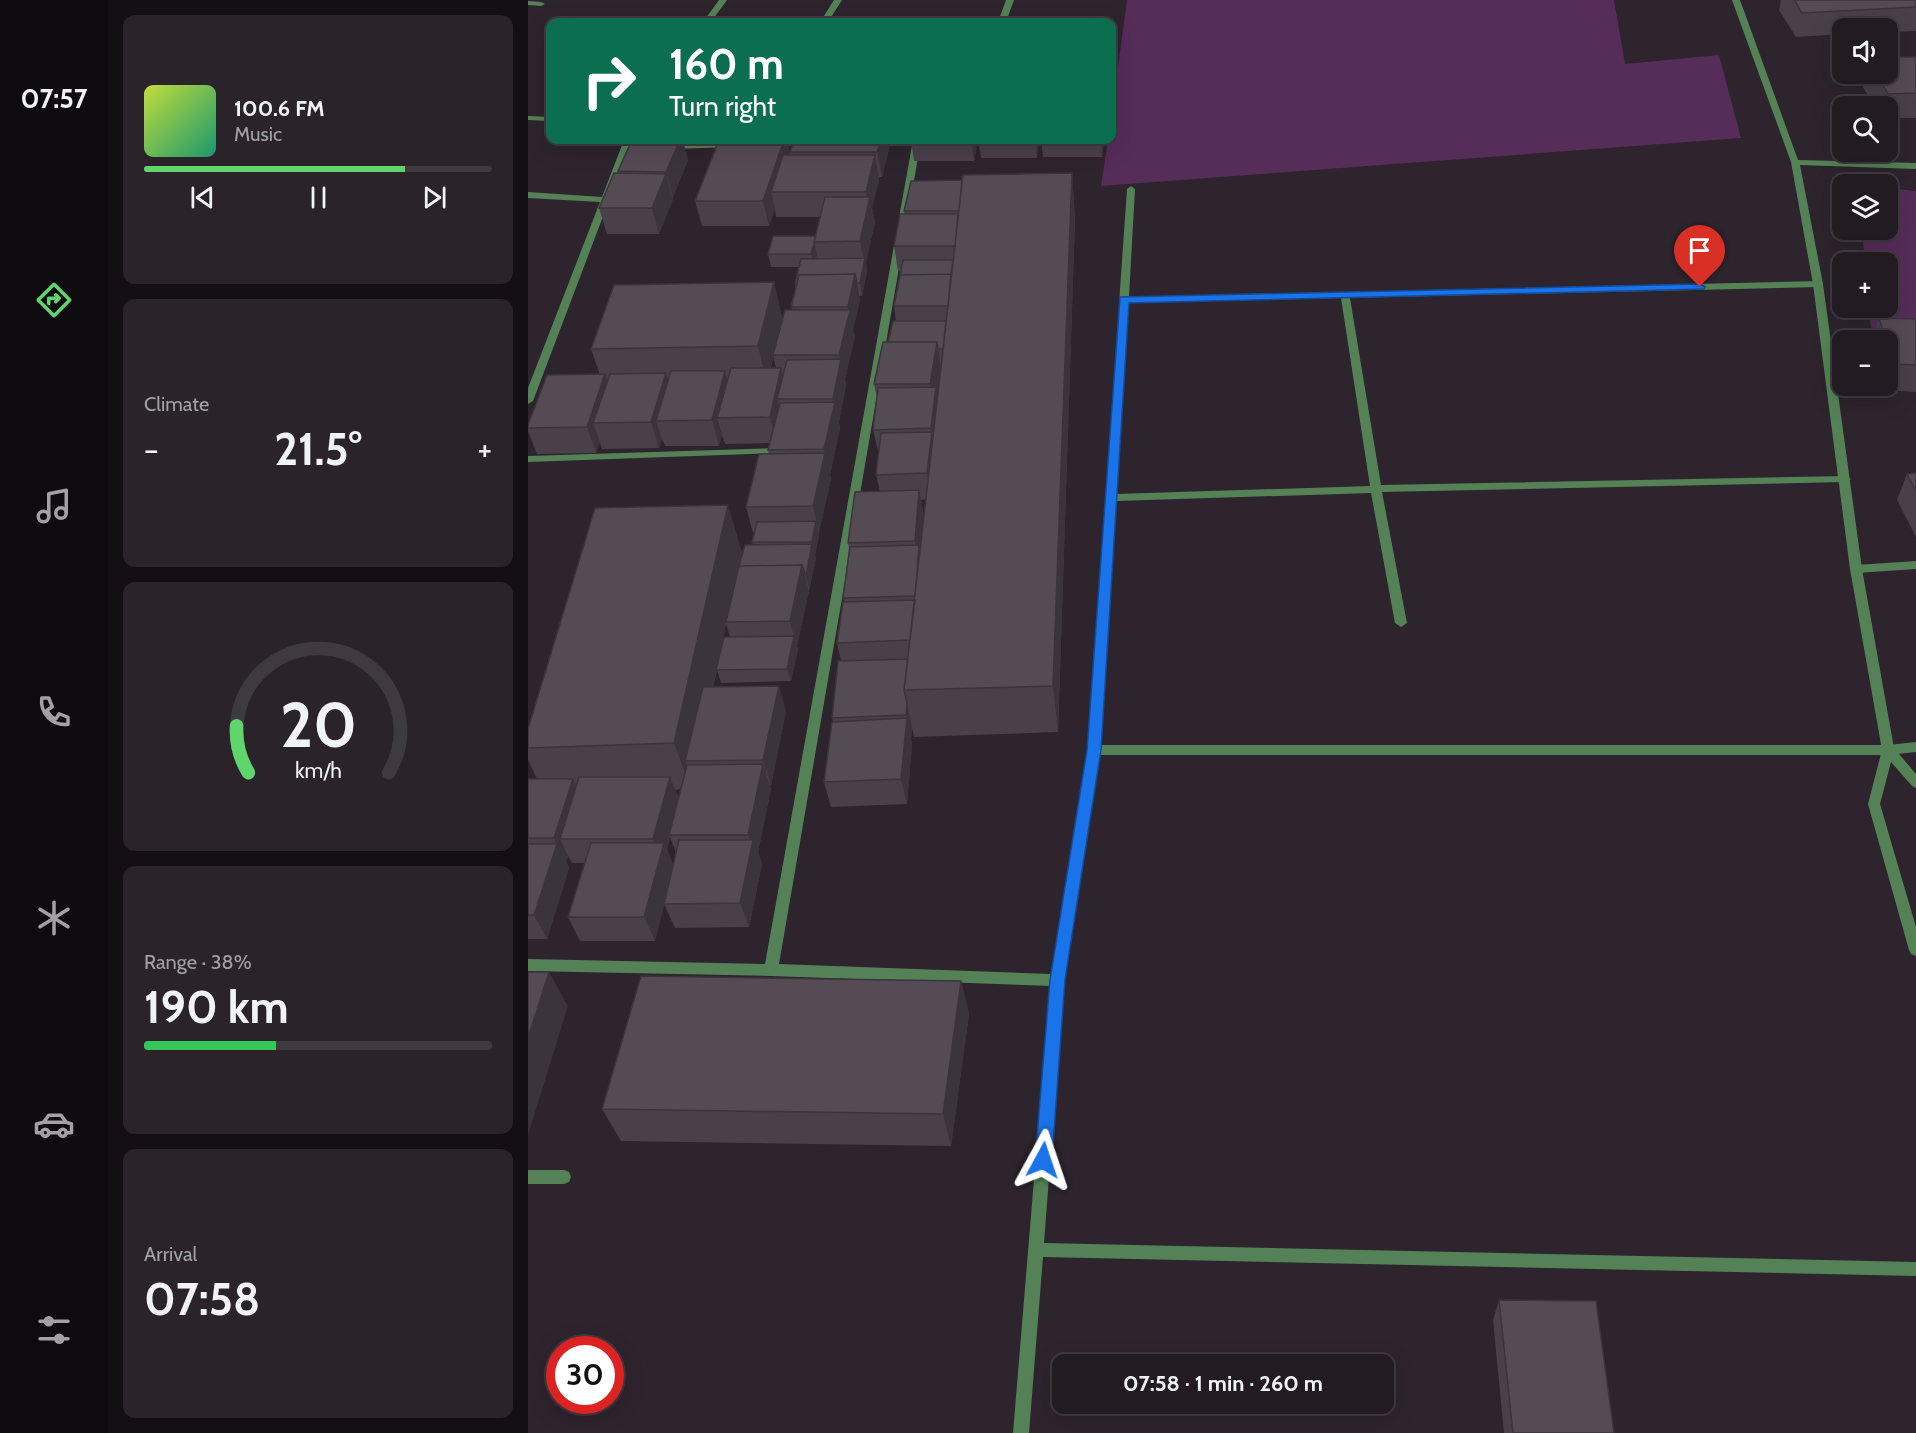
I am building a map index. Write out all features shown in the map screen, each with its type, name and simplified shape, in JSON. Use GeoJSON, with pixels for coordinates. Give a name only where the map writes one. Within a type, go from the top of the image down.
{"type":"FeatureCollection","features":[{"type":"Feature","properties":{"kind":"street"},"geometry":{"type":"LineString","coordinates":[[711,18],[723,0]]}},
{"type":"Feature","properties":{"kind":"street"},"geometry":{"type":"LineString","coordinates":[[827,18],[838,0]]}},
{"type":"Feature","properties":{"kind":"street"},"geometry":{"type":"LineString","coordinates":[[1003,18],[1010,0]]}},
{"type":"Feature","properties":{"kind":"street"},"geometry":{"type":"LineString","coordinates":[[1736,0],[1795,162],[1818,284],[1846,479],[1856,569],[1888,750],[1874,804],[1916,950]]}},
{"type":"Feature","properties":{"kind":"street"},"geometry":{"type":"LineString","coordinates":[[528,3],[541,4]]}},
{"type":"Feature","properties":{"kind":"street"},"geometry":{"type":"LineString","coordinates":[[528,118],[546,118]]}},
{"type":"Feature","properties":{"kind":"street"},"geometry":{"type":"LineString","coordinates":[[528,401],[627,144]]}},
{"type":"Feature","properties":{"kind":"street"},"geometry":{"type":"LineString","coordinates":[[631,144],[638,146]]}},
{"type":"Feature","properties":{"kind":"street"},"geometry":{"type":"LineString","coordinates":[[771,970],[915,144]]}},
{"type":"Feature","properties":{"kind":"street"},"geometry":{"type":"LineString","coordinates":[[661,146],[743,145]]}},
{"type":"Feature","properties":{"kind":"street"},"geometry":{"type":"LineString","coordinates":[[1795,162],[1916,166]]}},
{"type":"Feature","properties":{"kind":"street"},"geometry":{"type":"LineString","coordinates":[[1021,1433],[1057,980],[1094,750],[1131,189]]}},
{"type":"Feature","properties":{"kind":"street"},"geometry":{"type":"LineString","coordinates":[[528,195],[606,200]]}},
{"type":"Feature","properties":{"kind":"street"},"geometry":{"type":"LineString","coordinates":[[1124,300],[1818,284]]}},
{"type":"Feature","properties":{"kind":"street"},"geometry":{"type":"LineString","coordinates":[[1345,295],[1376,489],[1401,623]]}},
{"type":"Feature","properties":{"kind":"street"},"geometry":{"type":"LineString","coordinates":[[528,459],[777,451]]}},
{"type":"Feature","properties":{"kind":"street"},"geometry":{"type":"LineString","coordinates":[[1110,498],[1376,489],[1846,479]]}},
{"type":"Feature","properties":{"kind":"street"},"geometry":{"type":"LineString","coordinates":[[1856,569],[1916,565]]}},
{"type":"Feature","properties":{"kind":"street"},"geometry":{"type":"LineString","coordinates":[[1094,750],[1888,750],[1916,747]]}},
{"type":"Feature","properties":{"kind":"street"},"geometry":{"type":"LineString","coordinates":[[1888,750],[1916,783]]}},
{"type":"Feature","properties":{"kind":"street"},"geometry":{"type":"LineString","coordinates":[[528,965],[771,970],[1057,980]]}},
{"type":"Feature","properties":{"kind":"street"},"geometry":{"type":"LineString","coordinates":[[528,1177],[564,1177]]}},
{"type":"Feature","properties":{"kind":"street"},"geometry":{"type":"LineString","coordinates":[[1036,1250],[1916,1269]]}},
{"type":"Feature","properties":{"kind":"shaded area"},"geometry":{"type":"Polygon","coordinates":[[[1127,0],[1614,0],[1625,64],[1719,55],[1741,138],[1101,186],[1107,144],[1116,144],[1116,82],[1127,0]]]}},
{"type":"Feature","properties":{"kind":"shaded area"},"geometry":{"type":"Polygon","coordinates":[[[1898,189],[1916,191],[1916,339],[1898,339],[1898,330],[1871,330],[1870,318],[1898,318],[1898,252],[1864,252],[1863,240],[1898,240],[1898,189]]]}},
{"type":"Feature","properties":{"kind":"building"},"geometry":{"type":"Polygon","coordinates":[[[1794,0],[1916,0],[1916,7],[1802,13],[1794,0]]]}},
{"type":"Feature","properties":{"kind":"building"},"geometry":{"type":"Polygon","coordinates":[[[1898,57],[1916,57],[1916,93],[1888,94],[1882,84],[1898,84],[1898,57]]]}},
{"type":"Feature","properties":{"kind":"building"},"geometry":{"type":"Polygon","coordinates":[[[630,144],[678,144],[666,172],[618,171],[630,144]]]}},
{"type":"Feature","properties":{"kind":"building"},"geometry":{"type":"Polygon","coordinates":[[[717,144],[783,144],[763,201],[695,201],[717,144]]]}},
{"type":"Feature","properties":{"kind":"building"},"geometry":{"type":"Polygon","coordinates":[[[793,144],[880,144],[877,152],[790,152],[793,144]]]}},
{"type":"Feature","properties":{"kind":"building"},"geometry":{"type":"Polygon","coordinates":[[[783,155],[875,155],[866,192],[771,192],[783,155]]]}},
{"type":"Feature","properties":{"kind":"building"},"geometry":{"type":"Polygon","coordinates":[[[614,173],[666,174],[652,208],[599,208],[614,173]]]}},
{"type":"Feature","properties":{"kind":"building"},"geometry":{"type":"Polygon","coordinates":[[[1072,173],[1053,686],[904,690],[963,175],[1072,173]]]}},
{"type":"Feature","properties":{"kind":"building"},"geometry":{"type":"Polygon","coordinates":[[[962,180],[959,211],[904,211],[911,181],[962,180]]]}},
{"type":"Feature","properties":{"kind":"building"},"geometry":{"type":"Polygon","coordinates":[[[825,197],[870,197],[860,241],[814,242],[825,197]]]}},
{"type":"Feature","properties":{"kind":"building"},"geometry":{"type":"Polygon","coordinates":[[[900,214],[958,214],[955,246],[894,246],[900,214]]]}},
{"type":"Feature","properties":{"kind":"building"},"geometry":{"type":"Polygon","coordinates":[[[773,236],[816,236],[811,254],[768,254],[773,236]]]}},
{"type":"Feature","properties":{"kind":"building"},"geometry":{"type":"Polygon","coordinates":[[[865,258],[860,283],[857,283],[855,274],[799,275],[795,283],[801,259],[865,258]]]}},
{"type":"Feature","properties":{"kind":"building"},"geometry":{"type":"Polygon","coordinates":[[[903,260],[953,260],[951,274],[900,275],[903,260]]]}},
{"type":"Feature","properties":{"kind":"building"},"geometry":{"type":"Polygon","coordinates":[[[855,274],[848,307],[791,307],[799,275],[855,274]]]}},
{"type":"Feature","properties":{"kind":"building"},"geometry":{"type":"Polygon","coordinates":[[[951,274],[948,306],[894,306],[900,275],[951,274]]]}},
{"type":"Feature","properties":{"kind":"building"},"geometry":{"type":"Polygon","coordinates":[[[774,282],[758,346],[591,349],[614,285],[774,282]]]}},
{"type":"Feature","properties":{"kind":"building"},"geometry":{"type":"Polygon","coordinates":[[[785,310],[850,310],[839,355],[773,355],[785,310]]]}},
{"type":"Feature","properties":{"kind":"building"},"geometry":{"type":"Polygon","coordinates":[[[1879,318],[1916,319],[1916,365],[1898,364],[1898,330],[1883,330],[1879,318]]]}},
{"type":"Feature","properties":{"kind":"building"},"geometry":{"type":"Polygon","coordinates":[[[893,321],[946,321],[943,349],[938,349],[937,342],[888,342],[893,321]]]}},
{"type":"Feature","properties":{"kind":"building"},"geometry":{"type":"Polygon","coordinates":[[[883,342],[937,342],[930,384],[874,384],[883,342]]]}},
{"type":"Feature","properties":{"kind":"building"},"geometry":{"type":"Polygon","coordinates":[[[841,359],[833,399],[777,399],[787,360],[841,359]]]}},
{"type":"Feature","properties":{"kind":"building"},"geometry":{"type":"Polygon","coordinates":[[[731,368],[781,368],[770,417],[717,418],[731,368]]]}},
{"type":"Feature","properties":{"kind":"building"},"geometry":{"type":"Polygon","coordinates":[[[671,371],[725,371],[712,420],[656,421],[671,371]]]}},
{"type":"Feature","properties":{"kind":"building"},"geometry":{"type":"Polygon","coordinates":[[[666,373],[651,422],[593,423],[610,374],[666,373]]]}},
{"type":"Feature","properties":{"kind":"building"},"geometry":{"type":"Polygon","coordinates":[[[605,374],[587,427],[528,428],[547,375],[605,374]]]}},
{"type":"Feature","properties":{"kind":"building"},"geometry":{"type":"Polygon","coordinates":[[[936,387],[931,428],[873,430],[878,388],[936,387]]]}},
{"type":"Feature","properties":{"kind":"building"},"geometry":{"type":"Polygon","coordinates":[[[835,402],[824,449],[768,450],[780,403],[835,402]]]}},
{"type":"Feature","properties":{"kind":"building"},"geometry":{"type":"Polygon","coordinates":[[[932,432],[927,473],[876,475],[881,433],[932,432]]]}},
{"type":"Feature","properties":{"kind":"building"},"geometry":{"type":"Polygon","coordinates":[[[825,453],[813,506],[746,507],[759,454],[825,453]]]}},
{"type":"Feature","properties":{"kind":"building"},"geometry":{"type":"Polygon","coordinates":[[[1916,473],[1916,491],[1907,474],[1916,473]]]}},
{"type":"Feature","properties":{"kind":"building"},"geometry":{"type":"Polygon","coordinates":[[[919,490],[915,541],[848,543],[855,492],[919,490]]]}},
{"type":"Feature","properties":{"kind":"building"},"geometry":{"type":"Polygon","coordinates":[[[728,505],[674,743],[528,748],[528,729],[595,508],[728,505]]]}},
{"type":"Feature","properties":{"kind":"building"},"geometry":{"type":"Polygon","coordinates":[[[816,521],[812,542],[752,542],[757,522],[816,521]]]}},
{"type":"Feature","properties":{"kind":"building"},"geometry":{"type":"Polygon","coordinates":[[[812,544],[806,576],[802,565],[739,566],[745,545],[812,544]]]}},
{"type":"Feature","properties":{"kind":"building"},"geometry":{"type":"Polygon","coordinates":[[[919,545],[915,596],[843,598],[850,547],[919,545]]]}},
{"type":"Feature","properties":{"kind":"building"},"geometry":{"type":"Polygon","coordinates":[[[802,565],[790,621],[726,622],[739,566],[802,565]]]}},
{"type":"Feature","properties":{"kind":"building"},"geometry":{"type":"Polygon","coordinates":[[[915,600],[910,640],[837,643],[843,602],[915,600]]]}},
{"type":"Feature","properties":{"kind":"building"},"geometry":{"type":"Polygon","coordinates":[[[794,636],[787,669],[716,670],[724,637],[794,636]]]}},
{"type":"Feature","properties":{"kind":"building"},"geometry":{"type":"Polygon","coordinates":[[[908,659],[904,690],[907,703],[906,715],[832,718],[838,661],[908,659]]]}},
{"type":"Feature","properties":{"kind":"building"},"geometry":{"type":"Polygon","coordinates":[[[779,686],[763,760],[685,761],[703,687],[779,686]]]}},
{"type":"Feature","properties":{"kind":"building"},"geometry":{"type":"Polygon","coordinates":[[[907,718],[901,779],[824,782],[832,722],[907,718]]]}},
{"type":"Feature","properties":{"kind":"building"},"geometry":{"type":"Polygon","coordinates":[[[763,764],[748,835],[669,835],[687,765],[763,764]]]}},
{"type":"Feature","properties":{"kind":"building"},"geometry":{"type":"Polygon","coordinates":[[[579,777],[670,777],[653,839],[560,839],[579,777]]]}},
{"type":"Feature","properties":{"kind":"building"},"geometry":{"type":"Polygon","coordinates":[[[528,779],[573,779],[554,838],[528,838],[528,779]]]}},
{"type":"Feature","properties":{"kind":"building"},"geometry":{"type":"Polygon","coordinates":[[[679,840],[753,840],[740,903],[664,904],[679,840]]]}},
{"type":"Feature","properties":{"kind":"building"},"geometry":{"type":"Polygon","coordinates":[[[591,843],[664,843],[644,917],[568,917],[591,843]]]}},
{"type":"Feature","properties":{"kind":"building"},"geometry":{"type":"Polygon","coordinates":[[[528,844],[557,844],[534,915],[528,915],[528,844]]]}},
{"type":"Feature","properties":{"kind":"building"},"geometry":{"type":"Polygon","coordinates":[[[528,972],[549,972],[528,1038],[528,972]]]}},
{"type":"Feature","properties":{"kind":"building"},"geometry":{"type":"Polygon","coordinates":[[[641,976],[961,981],[943,1114],[602,1109],[641,976]]]}},
{"type":"Feature","properties":{"kind":"building"},"geometry":{"type":"Polygon","coordinates":[[[1499,1300],[1596,1301],[1614,1433],[1513,1433],[1499,1300]]]}},
{"type":"Feature","properties":{"kind":"route"},"geometry":{"type":"LineString","coordinates":[[1043,1160],[1057,980],[1094,750],[1124,300],[1700,287]]}}]}
